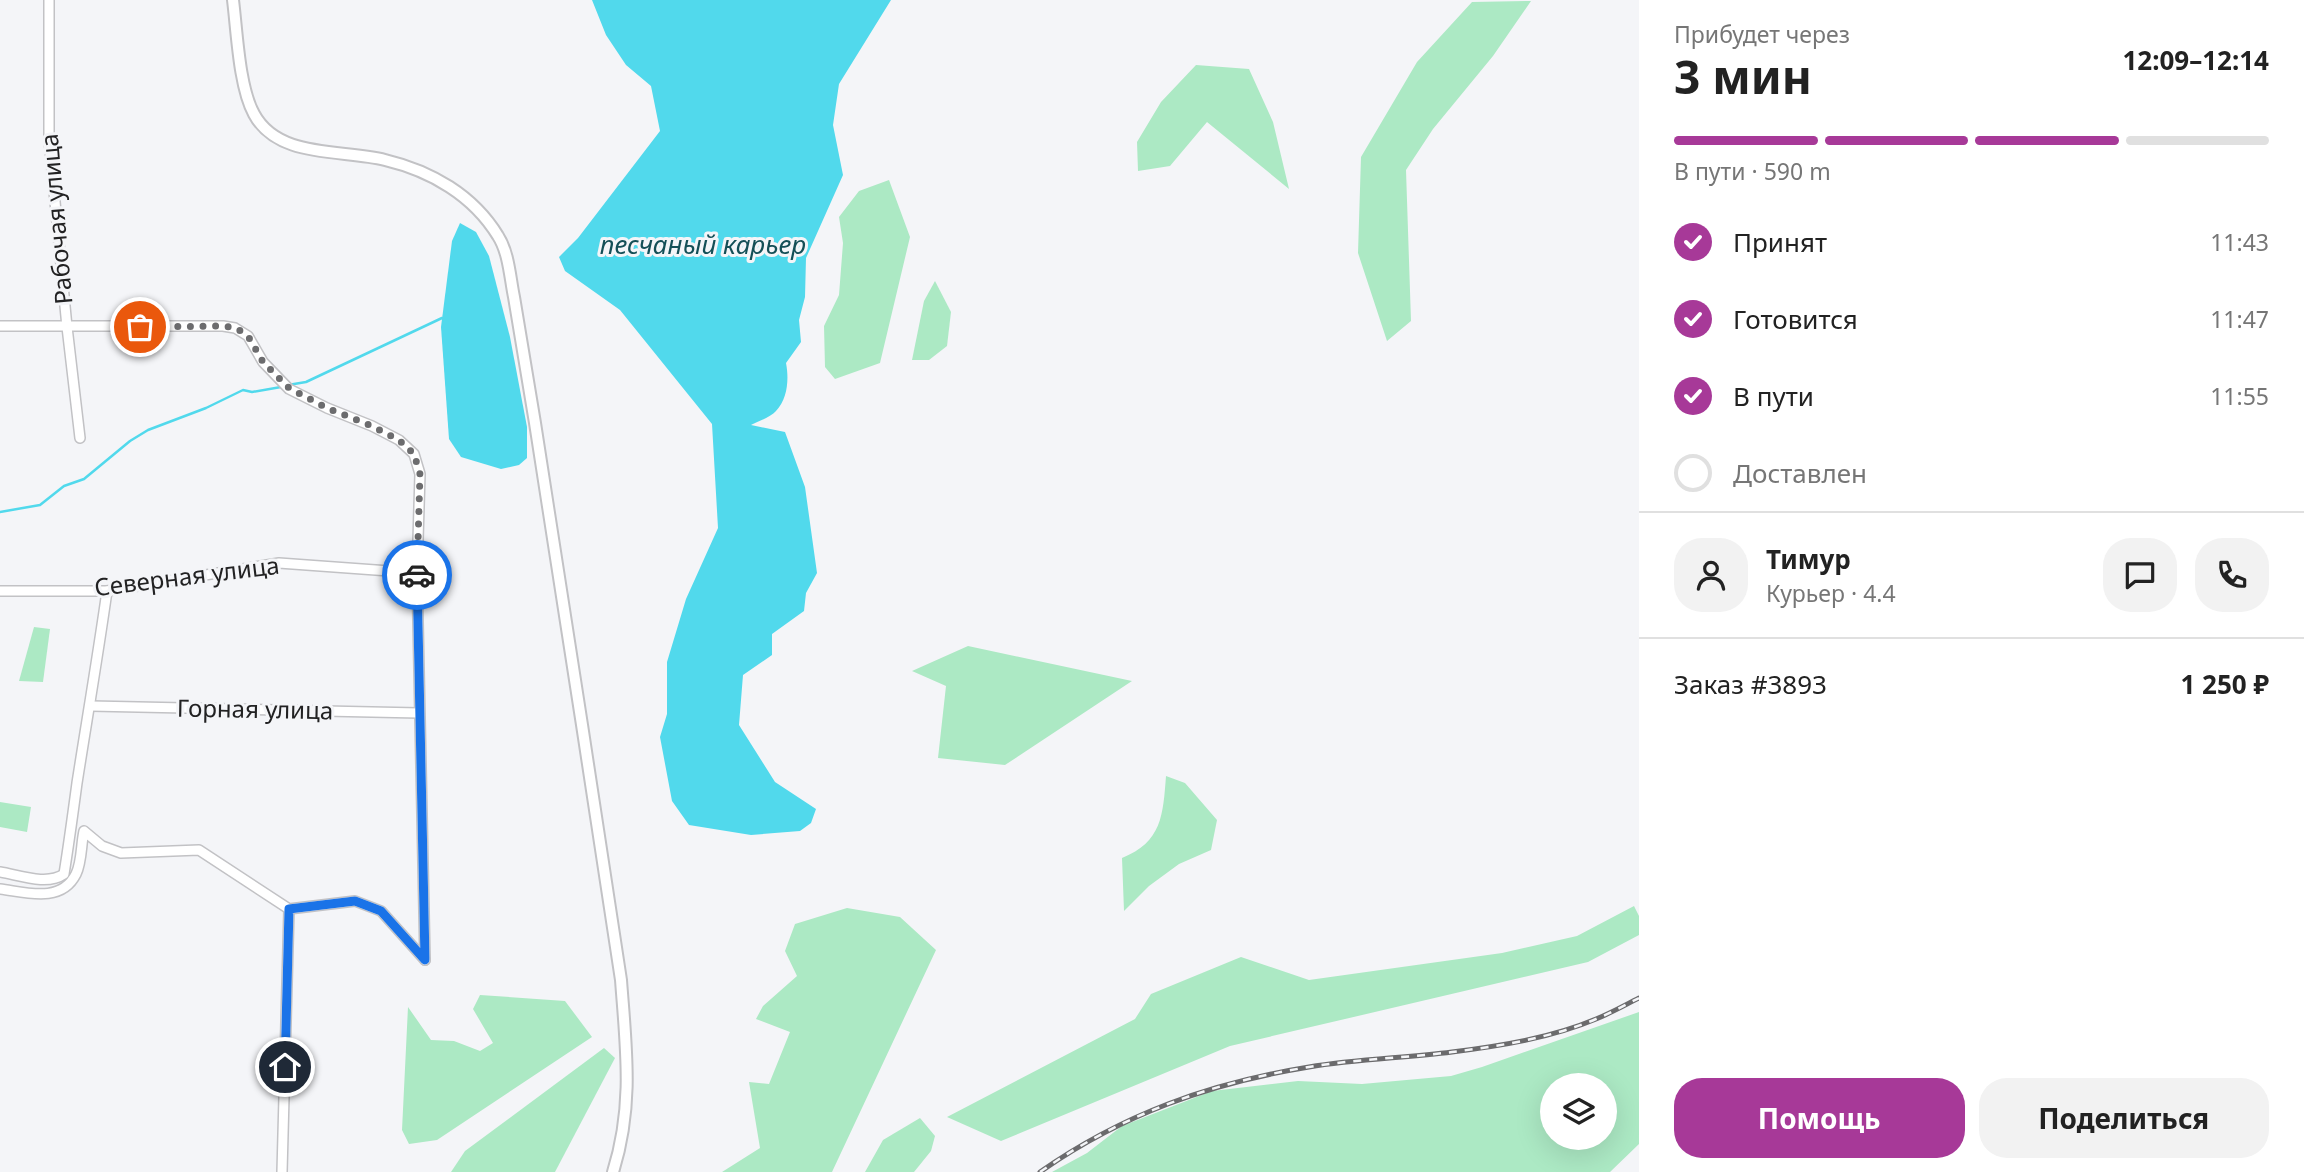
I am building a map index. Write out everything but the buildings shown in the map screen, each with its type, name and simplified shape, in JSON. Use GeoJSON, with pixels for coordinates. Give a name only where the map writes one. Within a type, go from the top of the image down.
{"type":"FeatureCollection","features":[{"type":"Feature","properties":{"kind":"street","name":"Рабочая улица"},"geometry":{"type":"LineString","coordinates":[[49,0],[49,139],[80,438]]}},
{"type":"Feature","properties":{"kind":"street"},"geometry":{"type":"LineString","coordinates":[[233,0],[247,99],[254,116],[269,134],[294,146],[385,160],[427,174],[459,192],[500,238],[507,262],[526,368],[621,980],[628,1074],[626,1118],[613,1172]]}},
{"type":"Feature","properties":{"kind":"street"},"geometry":{"type":"LineString","coordinates":[[0,326],[236,328],[248,336],[263,362],[289,388],[399,440],[414,454],[420,474],[416,573],[425,960],[381,911],[355,901],[289,909],[199,850],[121,853],[102,845],[84,831],[72,828]]}},
{"type":"Feature","properties":{"kind":"street","name":"Северная улица"},"geometry":{"type":"LineString","coordinates":[[0,591],[107,591],[279,563],[416,573]]}},
{"type":"Feature","properties":{"kind":"street"},"geometry":{"type":"LineString","coordinates":[[0,872],[56,880],[64,874],[107,591]]}},
{"type":"Feature","properties":{"kind":"street","name":"Горная улица"},"geometry":{"type":"LineString","coordinates":[[91,706],[419,713]]}},
{"type":"Feature","properties":{"kind":"street"},"geometry":{"type":"LineString","coordinates":[[0,889],[46,895],[59,891],[77,873],[84,831]]}},
{"type":"Feature","properties":{"kind":"street"},"geometry":{"type":"LineString","coordinates":[[282,1172],[289,909]]}},
{"type":"Feature","properties":{"kind":"green space"},"geometry":{"type":"Polygon","coordinates":[[[1531,1],[1493,56],[1433,129],[1406,170],[1411,321],[1387,341],[1358,253],[1361,157],[1417,62],[1472,2],[1531,1]]]}},
{"type":"Feature","properties":{"kind":"green space"},"geometry":{"type":"Polygon","coordinates":[[[1196,65],[1249,69],[1273,122],[1289,189],[1207,122],[1170,166],[1138,171],[1137,142],[1161,102],[1196,65]]]}},
{"type":"Feature","properties":{"kind":"green space"},"geometry":{"type":"Polygon","coordinates":[[[889,180],[910,237],[880,363],[835,379],[825,367],[824,326],[839,295],[843,243],[839,217],[859,191],[889,180]]]}},
{"type":"Feature","properties":{"kind":"green space"},"geometry":{"type":"Polygon","coordinates":[[[935,281],[951,312],[947,346],[929,360],[912,360],[924,301],[935,281]]]}},
{"type":"Feature","properties":{"kind":"green space"},"geometry":{"type":"Polygon","coordinates":[[[34,627],[50,629],[43,682],[19,681],[34,627]]]}},
{"type":"Feature","properties":{"kind":"green space"},"geometry":{"type":"Polygon","coordinates":[[[968,646],[1132,681],[1005,765],[938,758],[946,686],[912,671],[968,646]]]}},
{"type":"Feature","properties":{"kind":"green space"},"geometry":{"type":"Polygon","coordinates":[[[1166,776],[1185,783],[1217,820],[1211,850],[1179,864],[1149,886],[1124,911],[1122,858],[1145,844],[1158,826],[1166,776]]]}},
{"type":"Feature","properties":{"kind":"green space"},"geometry":{"type":"Polygon","coordinates":[[[0,802],[31,807],[27,832],[0,827],[0,802]]]}},
{"type":"Feature","properties":{"kind":"green space"},"geometry":{"type":"Polygon","coordinates":[[[1634,906],[1639,916],[1639,935],[1588,962],[1230,1046],[1001,1141],[947,1117],[1135,1019],[1151,994],[1241,957],[1309,980],[1502,953],[1577,936],[1634,906]]]}},
{"type":"Feature","properties":{"kind":"green space"},"geometry":{"type":"Polygon","coordinates":[[[847,908],[900,917],[936,950],[832,1172],[722,1172],[760,1148],[749,1082],[769,1084],[790,1032],[756,1019],[763,1006],[797,976],[785,951],[795,924],[847,908]]]}},
{"type":"Feature","properties":{"kind":"green space"},"geometry":{"type":"Polygon","coordinates":[[[480,995],[565,1001],[592,1037],[437,1140],[409,1144],[402,1130],[408,1007],[431,1040],[454,1041],[480,1051],[493,1043],[473,1009],[480,995]]]}},
{"type":"Feature","properties":{"kind":"green space"},"geometry":{"type":"Polygon","coordinates":[[[1639,1012],[1639,1144],[1610,1172],[1052,1172],[1087,1153],[1122,1126],[1212,1091],[1298,1081],[1362,1084],[1451,1076],[1639,1012]]]}},
{"type":"Feature","properties":{"kind":"green space"},"geometry":{"type":"Polygon","coordinates":[[[604,1048],[615,1058],[555,1172],[451,1172],[465,1151],[604,1048]]]}},
{"type":"Feature","properties":{"kind":"green space"},"geometry":{"type":"Polygon","coordinates":[[[920,1118],[935,1136],[931,1151],[914,1172],[865,1172],[883,1140],[920,1118]]]}},
{"type":"Feature","properties":{"kind":"water","name":"песчаный карьер"},"geometry":{"type":"Polygon","coordinates":[[[592,0],[891,0],[839,84],[833,125],[843,175],[806,258],[805,297],[799,320],[801,342],[786,363],[787,388],[780,406],[771,415],[751,425],[785,432],[805,487],[817,573],[806,593],[804,611],[772,634],[772,655],[743,675],[739,725],[775,782],[816,809],[811,823],[800,831],[751,835],[689,825],[672,801],[660,737],[667,714],[667,662],[686,599],[718,528],[712,424],[620,310],[565,271],[559,257],[578,238],[660,131],[651,86],[626,65],[606,35],[592,0]]]}},
{"type":"Feature","properties":{"kind":"water"},"geometry":{"type":"Polygon","coordinates":[[[460,223],[476,232],[489,256],[510,337],[527,427],[527,458],[519,465],[501,469],[461,457],[449,439],[441,327],[452,241],[460,223]]]}},
{"type":"Feature","properties":{"kind":"waterway"},"geometry":{"type":"LineString","coordinates":[[288,385],[306,382],[442,318]]}},
{"type":"Feature","properties":{"kind":"waterway"},"geometry":{"type":"LineString","coordinates":[[0,512],[40,505],[64,486],[84,479],[130,441],[148,430],[206,408],[243,390],[252,392],[281,387]]}},
{"type":"Feature","properties":{"kind":"railway"},"geometry":{"type":"LineString","coordinates":[[1040,1172],[1103,1133],[1202,1092],[1309,1067],[1452,1052],[1525,1040],[1579,1026],[1639,998]]}},
{"type":"Feature","properties":{"kind":"way so far"},"geometry":{"type":"LineString","coordinates":[[140,327],[236,328],[248,336],[263,362],[289,388],[399,440],[414,454],[420,474],[417,575]]}},
{"type":"Feature","properties":{"kind":"route"},"geometry":{"type":"LineString","coordinates":[[285,1067],[289,909],[355,901],[381,911],[425,960],[417,575]]}}]}
